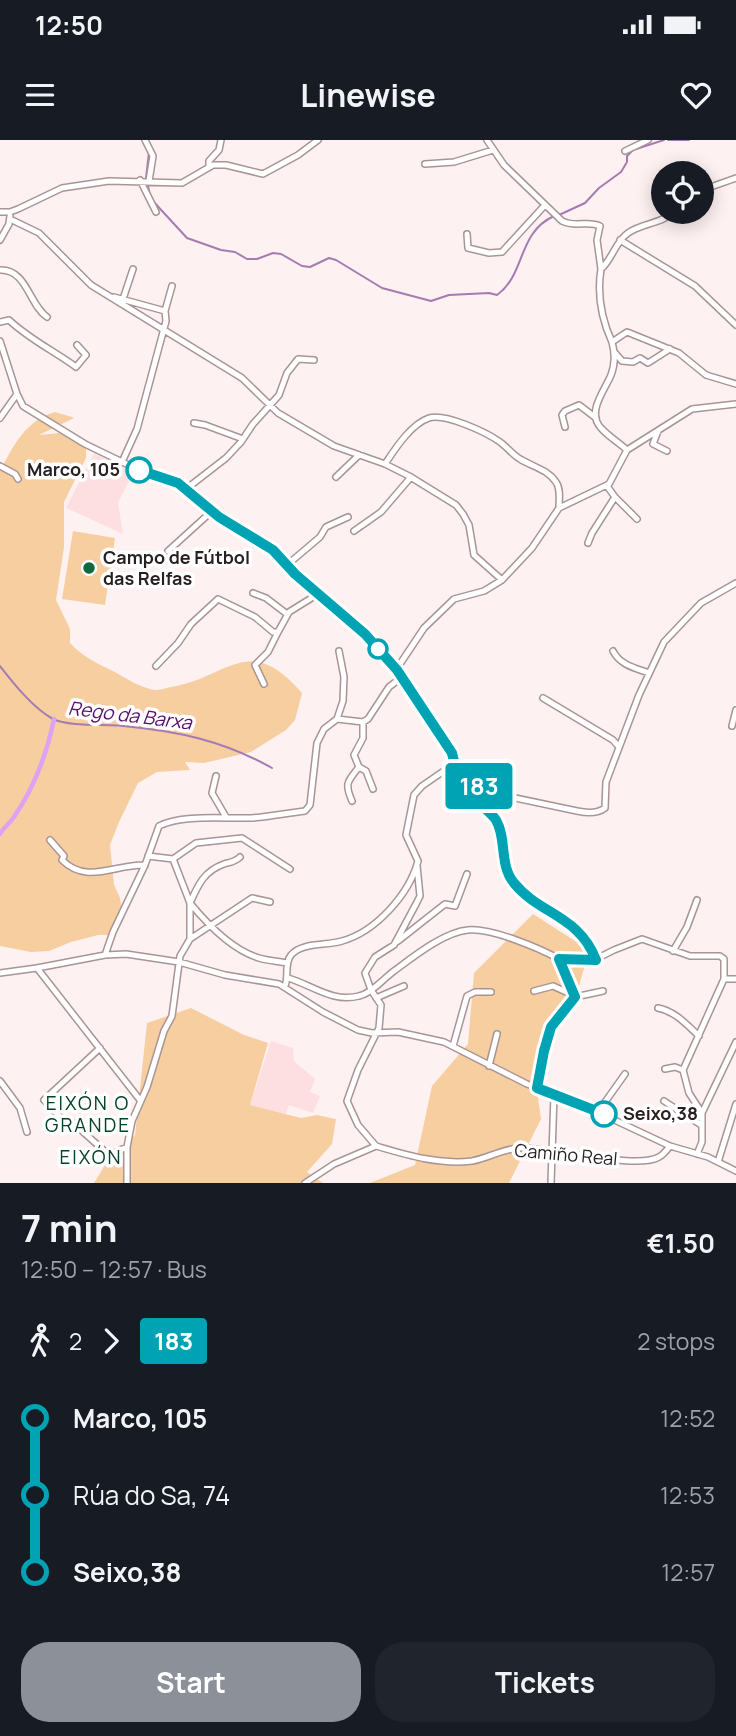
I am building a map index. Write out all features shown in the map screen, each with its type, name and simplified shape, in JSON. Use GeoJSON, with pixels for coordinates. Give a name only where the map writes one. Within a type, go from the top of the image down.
{"type":"FeatureCollection","features":[{"type":"Feature","properties":{"kind":"street"},"geometry":{"type":"LineString","coordinates":[[145,140],[153,156],[146,181],[156,212]]}},
{"type":"Feature","properties":{"kind":"street"},"geometry":{"type":"LineString","coordinates":[[209,166],[209,161],[219,150],[221,140]]}},
{"type":"Feature","properties":{"kind":"street"},"geometry":{"type":"LineString","coordinates":[[0,240],[10,216],[62,188],[109,181],[182,183],[209,166],[226,165],[263,174],[298,155],[318,140]]}},
{"type":"Feature","properties":{"kind":"street"},"geometry":{"type":"LineString","coordinates":[[487,140],[504,165],[562,221],[568,224],[593,223],[600,226],[597,240],[601,269],[598,287],[600,301],[605,327],[615,353],[622,361],[632,362],[640,358],[648,363],[670,349]]}},
{"type":"Feature","properties":{"kind":"street"},"geometry":{"type":"LineString","coordinates":[[625,151],[651,142]]}},
{"type":"Feature","properties":{"kind":"street"},"geometry":{"type":"LineString","coordinates":[[425,164],[454,162],[493,150]]}},
{"type":"Feature","properties":{"kind":"street"},"geometry":{"type":"LineString","coordinates":[[714,186],[736,178]]}},
{"type":"Feature","properties":{"kind":"street"},"geometry":{"type":"LineString","coordinates":[[467,234],[468,248],[489,253],[502,252],[547,207]]}},
{"type":"Feature","properties":{"kind":"street"},"geometry":{"type":"LineString","coordinates":[[0,212],[38,233],[85,281],[242,377],[269,406],[334,446],[385,464],[456,505],[469,525],[474,555],[502,580]]}},
{"type":"Feature","properties":{"kind":"street"},"geometry":{"type":"LineString","coordinates":[[601,269],[620,240],[635,228],[651,223]]}},
{"type":"Feature","properties":{"kind":"street"},"geometry":{"type":"LineString","coordinates":[[620,240],[695,286],[736,325]]}},
{"type":"Feature","properties":{"kind":"street"},"geometry":{"type":"LineString","coordinates":[[123,299],[134,269]]}},
{"type":"Feature","properties":{"kind":"street"},"geometry":{"type":"LineString","coordinates":[[0,270],[6,270],[23,281],[37,307],[47,317]]}},
{"type":"Feature","properties":{"kind":"street"},"geometry":{"type":"LineString","coordinates":[[122,462],[137,429],[172,286]]}},
{"type":"Feature","properties":{"kind":"street"},"geometry":{"type":"LineString","coordinates":[[108,296],[165,312]]}},
{"type":"Feature","properties":{"kind":"street"},"geometry":{"type":"LineString","coordinates":[[0,322],[9,320],[28,336],[76,367],[86,355],[77,345]]}},
{"type":"Feature","properties":{"kind":"street"},"geometry":{"type":"LineString","coordinates":[[612,342],[627,332],[632,332],[679,353],[706,374],[736,384]]}},
{"type":"Feature","properties":{"kind":"street"},"geometry":{"type":"LineString","coordinates":[[0,341],[23,406],[85,444],[147,474],[178,483],[211,512],[266,544],[365,634],[402,677],[452,753],[454,761],[487,792],[587,813],[605,808],[606,782],[664,642],[701,603],[736,583]]}},
{"type":"Feature","properties":{"kind":"street"},"geometry":{"type":"LineString","coordinates":[[615,353],[611,374],[598,399],[596,418],[599,426],[627,450]]}},
{"type":"Feature","properties":{"kind":"street"},"geometry":{"type":"LineString","coordinates":[[187,489],[226,458],[243,439],[279,395],[287,373],[298,359],[314,360]]}},
{"type":"Feature","properties":{"kind":"street"},"geometry":{"type":"LineString","coordinates":[[0,418],[17,394]]}},
{"type":"Feature","properties":{"kind":"street"},"geometry":{"type":"LineString","coordinates":[[397,670],[419,634],[454,599],[484,591],[502,580],[532,548],[559,508],[607,486],[627,450],[692,409],[736,404]]}},
{"type":"Feature","properties":{"kind":"street"},"geometry":{"type":"LineString","coordinates":[[565,427],[562,415],[579,405],[596,418]]}},
{"type":"Feature","properties":{"kind":"street"},"geometry":{"type":"LineString","coordinates":[[385,464],[419,424],[433,417],[452,419],[499,441],[521,460],[541,468],[559,485],[559,508]]}},
{"type":"Feature","properties":{"kind":"street"},"geometry":{"type":"LineString","coordinates":[[194,423],[243,439]]}},
{"type":"Feature","properties":{"kind":"street"},"geometry":{"type":"LineString","coordinates":[[659,428],[653,444],[667,451]]}},
{"type":"Feature","properties":{"kind":"street"},"geometry":{"type":"LineString","coordinates":[[336,477],[359,455]]}},
{"type":"Feature","properties":{"kind":"street"},"geometry":{"type":"LineString","coordinates":[[0,466],[15,474],[18,479]]}},
{"type":"Feature","properties":{"kind":"street"},"geometry":{"type":"LineString","coordinates":[[354,531],[381,512],[411,477]]}},
{"type":"Feature","properties":{"kind":"street"},"geometry":{"type":"LineString","coordinates":[[607,486],[638,519]]}},
{"type":"Feature","properties":{"kind":"street"},"geometry":{"type":"LineString","coordinates":[[588,544],[615,497]]}},
{"type":"Feature","properties":{"kind":"street"},"geometry":{"type":"LineString","coordinates":[[168,551],[211,512]]}},
{"type":"Feature","properties":{"kind":"street"},"geometry":{"type":"LineString","coordinates":[[288,565],[320,537],[326,527],[348,517]]}},
{"type":"Feature","properties":{"kind":"street"},"geometry":{"type":"LineString","coordinates":[[253,593],[266,598],[287,614]]}},
{"type":"Feature","properties":{"kind":"street"},"geometry":{"type":"LineString","coordinates":[[255,665],[268,652],[287,614],[318,594]]}},
{"type":"Feature","properties":{"kind":"street"},"geometry":{"type":"LineString","coordinates":[[156,666],[178,643],[191,624],[218,599],[255,617],[273,632],[278,632]]}},
{"type":"Feature","properties":{"kind":"street"},"geometry":{"type":"LineString","coordinates":[[105,955],[145,865],[157,830],[162,824],[226,817],[249,818],[308,809],[318,738],[324,729],[337,719],[343,701],[344,677],[339,651]]}},
{"type":"Feature","properties":{"kind":"street"},"geometry":{"type":"LineString","coordinates":[[613,651],[615,656],[626,664],[649,673]]}},
{"type":"Feature","properties":{"kind":"street"},"geometry":{"type":"LineString","coordinates":[[252,657],[264,684]]}},
{"type":"Feature","properties":{"kind":"street"},"geometry":{"type":"LineString","coordinates":[[337,719],[363,722],[373,715],[389,687],[402,677]]}},
{"type":"Feature","properties":{"kind":"street"},"geometry":{"type":"LineString","coordinates":[[543,698],[613,740],[619,747]]}},
{"type":"Feature","properties":{"kind":"street"},"geometry":{"type":"LineString","coordinates":[[732,726],[736,710]]}},
{"type":"Feature","properties":{"kind":"street"},"geometry":{"type":"LineString","coordinates":[[363,722],[363,738],[354,755],[359,767],[366,771],[373,789]]}},
{"type":"Feature","properties":{"kind":"street"},"geometry":{"type":"LineString","coordinates":[[394,945],[420,896],[417,858],[406,830],[414,795],[454,761]]}},
{"type":"Feature","properties":{"kind":"street"},"geometry":{"type":"LineString","coordinates":[[352,801],[347,787],[348,780],[359,767]]}},
{"type":"Feature","properties":{"kind":"street"},"geometry":{"type":"LineString","coordinates":[[216,776],[212,793],[226,817]]}},
{"type":"Feature","properties":{"kind":"street"},"geometry":{"type":"LineString","coordinates":[[487,792],[485,808],[496,820],[509,877],[521,891],[578,929],[591,947],[596,960]]}},
{"type":"Feature","properties":{"kind":"street"},"geometry":{"type":"LineString","coordinates":[[148,856],[173,859],[196,843],[243,838],[290,869]]}},
{"type":"Feature","properties":{"kind":"street"},"geometry":{"type":"LineString","coordinates":[[50,840],[60,849],[64,856],[62,860],[75,870],[96,874],[145,865]]}},
{"type":"Feature","properties":{"kind":"street"},"geometry":{"type":"LineString","coordinates":[[190,939],[190,903],[203,876],[222,864],[235,862],[240,857]]}},
{"type":"Feature","properties":{"kind":"street"},"geometry":{"type":"LineString","coordinates":[[173,859],[190,903],[210,926],[249,954],[269,961],[287,963]]}},
{"type":"Feature","properties":{"kind":"street"},"geometry":{"type":"LineString","coordinates":[[285,986],[288,978],[287,963],[298,949],[341,942],[364,931],[399,898],[416,866]]}},
{"type":"Feature","properties":{"kind":"street"},"geometry":{"type":"LineString","coordinates":[[305,1183],[334,1164],[376,1146],[358,1125],[347,1101],[358,1070],[379,1028],[381,1005],[370,990],[365,973],[374,957],[394,945],[445,904],[455,906],[467,874]]}},
{"type":"Feature","properties":{"kind":"street"},"geometry":{"type":"LineString","coordinates":[[127,1183],[127,1146],[132,1121],[164,1031],[172,1016],[181,950],[190,939],[252,898],[270,902]]}},
{"type":"Feature","properties":{"kind":"street"},"geometry":{"type":"LineString","coordinates":[[673,951],[697,900]]}},
{"type":"Feature","properties":{"kind":"street"},"geometry":{"type":"LineString","coordinates":[[288,978],[332,996],[358,997],[421,951],[469,930],[526,942],[535,949],[559,959],[596,960],[642,939],[690,956],[726,955],[724,979],[683,1070],[689,1093],[702,1113]]}},
{"type":"Feature","properties":{"kind":"street"},"geometry":{"type":"LineString","coordinates":[[0,973],[125,954],[179,962],[225,975],[285,986],[337,1020],[365,1032],[398,1032],[453,1046],[537,1088],[598,1112],[670,1146],[736,1171]]}},
{"type":"Feature","properties":{"kind":"street"},"geometry":{"type":"LineString","coordinates":[[559,959],[575,997]]}},
{"type":"Feature","properties":{"kind":"street"},"geometry":{"type":"LineString","coordinates":[[37,968],[141,1100]]}},
{"type":"Feature","properties":{"kind":"street"},"geometry":{"type":"LineString","coordinates":[[724,979],[736,979]]}},
{"type":"Feature","properties":{"kind":"street"},"geometry":{"type":"LineString","coordinates":[[376,998],[404,986]]}},
{"type":"Feature","properties":{"kind":"street"},"geometry":{"type":"LineString","coordinates":[[534,991],[553,986],[575,997]]}},
{"type":"Feature","properties":{"kind":"street"},"geometry":{"type":"LineString","coordinates":[[537,1088],[551,1027],[575,997],[603,991]]}},
{"type":"Feature","properties":{"kind":"street"},"geometry":{"type":"LineString","coordinates":[[453,1046],[467,996],[475,992],[491,992]]}},
{"type":"Feature","properties":{"kind":"street"},"geometry":{"type":"LineString","coordinates":[[659,1008],[681,1019],[699,1036]]}},
{"type":"Feature","properties":{"kind":"street"},"geometry":{"type":"LineString","coordinates":[[489,1066],[497,1034]]}},
{"type":"Feature","properties":{"kind":"street"},"geometry":{"type":"LineString","coordinates":[[697,1154],[702,1142],[702,1113],[736,1042]]}},
{"type":"Feature","properties":{"kind":"street"},"geometry":{"type":"LineString","coordinates":[[100,1048],[44,1100],[63,1120],[72,1122],[109,1155],[127,1146]]}},
{"type":"Feature","properties":{"kind":"street"},"geometry":{"type":"LineString","coordinates":[[665,1069],[675,1067],[683,1070]]}},
{"type":"Feature","properties":{"kind":"street"},"geometry":{"type":"LineString","coordinates":[[598,1112],[625,1074]]}},
{"type":"Feature","properties":{"kind":"street"},"geometry":{"type":"LineString","coordinates":[[0,1081],[20,1108],[27,1132]]}},
{"type":"Feature","properties":{"kind":"street"},"geometry":{"type":"LineString","coordinates":[[551,1183],[554,1095]]}},
{"type":"Feature","properties":{"kind":"street"},"geometry":{"type":"LineString","coordinates":[[664,1101],[701,1125]]}},
{"type":"Feature","properties":{"kind":"street"},"geometry":{"type":"LineString","coordinates":[[718,1162],[736,1104]]}},
{"type":"Feature","properties":{"kind":"street","name":"Camiño Real"},"geometry":{"type":"LineString","coordinates":[[376,1146],[416,1157],[449,1162],[474,1160],[520,1148],[620,1160],[646,1160],[658,1158],[670,1146]]}},
{"type":"Feature","properties":{"kind":"shaded area"},"geometry":{"type":"Polygon","coordinates":[[[55,412],[74,418],[39,435],[60,433],[86,448],[86,458],[64,502],[64,547],[56,600],[70,629],[70,643],[91,660],[150,689],[159,690],[191,682],[238,663],[252,661],[267,665],[283,675],[302,693],[295,720],[286,730],[251,752],[204,763],[185,762],[190,770],[157,772],[138,783],[110,845],[114,885],[120,898],[123,920],[112,935],[98,935],[49,951],[31,952],[0,946],[0,471],[28,428],[55,412]]]}},
{"type":"Feature","properties":{"kind":"shaded area"},"geometry":{"type":"Polygon","coordinates":[[[94,453],[133,473],[118,503],[123,534],[66,508],[94,453]]]}},
{"type":"Feature","properties":{"kind":"shaded area","name":"Campo de Fútbol das Relfas"},"geometry":{"type":"Polygon","coordinates":[[[73,531],[115,538],[105,605],[62,599],[73,531]]]}},
{"type":"Feature","properties":{"kind":"shaded area"},"geometry":{"type":"Polygon","coordinates":[[[533,914],[589,950],[576,997],[547,1028],[536,1084],[541,1119],[509,1183],[370,1183],[415,1165],[432,1086],[468,1044],[474,973],[533,914]]]}},
{"type":"Feature","properties":{"kind":"shaded area"},"geometry":{"type":"Polygon","coordinates":[[[191,1008],[244,1035],[268,1043],[250,1105],[301,1118],[317,1115],[336,1119],[332,1144],[307,1172],[323,1183],[94,1183],[105,1165],[135,1135],[147,1023],[191,1008]]]}},
{"type":"Feature","properties":{"kind":"shaded area"},"geometry":{"type":"Polygon","coordinates":[[[271,1041],[293,1048],[294,1061],[315,1079],[310,1092],[320,1096],[313,1113],[289,1105],[286,1114],[250,1105],[271,1041]]]}},
{"type":"Feature","properties":{"kind":"waterway"},"geometry":{"type":"LineString","coordinates":[[559,215],[585,203],[599,188],[621,172],[627,162],[627,156],[633,150],[664,140]]}},
{"type":"Feature","properties":{"kind":"waterway"},"geometry":{"type":"LineString","coordinates":[[668,140],[689,140]]}},
{"type":"Feature","properties":{"kind":"waterway"},"geometry":{"type":"LineString","coordinates":[[149,152],[146,178],[150,195]]}},
{"type":"Feature","properties":{"kind":"waterway"},"geometry":{"type":"LineString","coordinates":[[152,200],[187,238],[235,252],[247,259],[257,259],[273,253],[281,254],[302,266],[310,267],[329,258],[382,288],[431,301],[449,295],[497,295],[513,276],[534,233],[542,223],[554,216]]}},
{"type":"Feature","properties":{"kind":"waterway","name":"Rego da Barxa"},"geometry":{"type":"LineString","coordinates":[[0,666],[31,702],[60,722],[123,726],[182,734],[218,744],[272,768]]}},
{"type":"Feature","properties":{"kind":"waterway"},"geometry":{"type":"LineString","coordinates":[[0,834],[14,817],[34,782],[48,745],[54,719]]}},
{"type":"Feature","properties":{"kind":"bus line","name":"183"},"geometry":{"type":"LineString","coordinates":[[139,470],[178,483],[219,517],[266,544],[295,574],[365,634],[402,677],[452,753],[454,761],[487,792],[485,808],[496,820],[509,877],[539,905],[578,929],[591,947],[596,960],[559,959],[575,997],[551,1027],[537,1088],[604,1114]]}},
{"type":"Feature","properties":{"kind":"place","name":"Marco, 105"},"geometry":{"type":"Point","coordinates":[139,470]}},
{"type":"Feature","properties":{"kind":"place","name":"Campo de Fútbol das Relfas"},"geometry":{"type":"Point","coordinates":[89,568]}},
{"type":"Feature","properties":{"kind":"place","name":"Seixo,38"},"geometry":{"type":"Point","coordinates":[604,1114]}},
{"type":"Feature","properties":{"kind":"district","name":"EIXÓN O GRANDE"},"geometry":{"type":"Point","coordinates":[88,1114]}},
{"type":"Feature","properties":{"kind":"district","name":"EIXÓN"},"geometry":{"type":"Point","coordinates":[91,1157]}}]}
